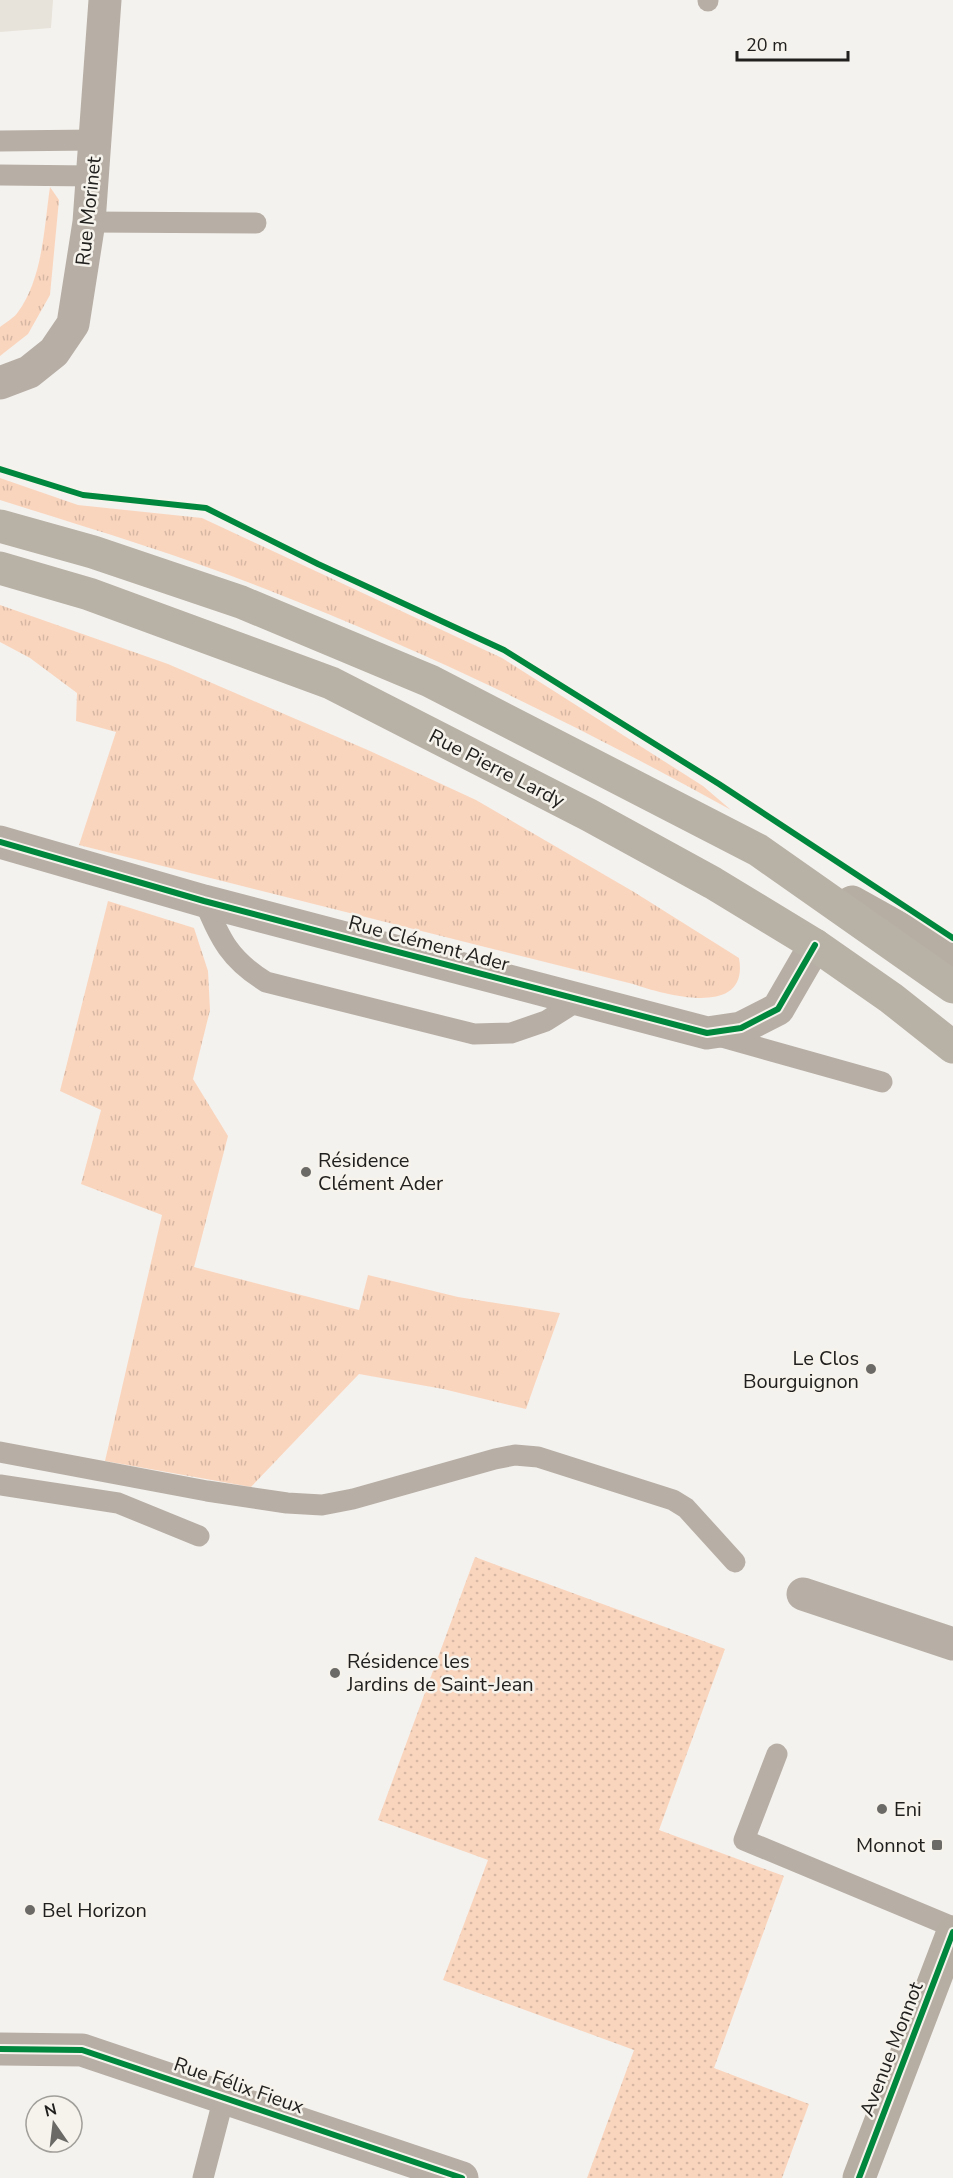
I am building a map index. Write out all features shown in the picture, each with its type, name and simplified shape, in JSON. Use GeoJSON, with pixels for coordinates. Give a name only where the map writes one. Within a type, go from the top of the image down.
{"type":"FeatureCollection","features":[{"type":"Feature","properties":{"kind":"main road"},"geometry":{"type":"LineString","coordinates":[[0,526],[93,552],[241,602],[430,681],[758,850],[953,958]]}},
{"type":"Feature","properties":{"kind":"main road","name":"Rue Pierre Lardy"},"geometry":{"type":"LineString","coordinates":[[0,568],[89,594],[331,683],[610,826],[713,883],[815,945],[891,998],[953,1047]]}},
{"type":"Feature","properties":{"kind":"main road"},"geometry":{"type":"LineString","coordinates":[[758,850],[953,987]]}},
{"type":"Feature","properties":{"kind":"main road","name":"Avenue Monnot"},"geometry":{"type":"LineString","coordinates":[[859,2178],[953,1932]]}},
{"type":"Feature","properties":{"kind":"street","name":"Rue Morinet"},"geometry":{"type":"LineString","coordinates":[[0,383],[29,372],[54,352],[73,324],[89,222],[105,0]]}},
{"type":"Feature","properties":{"kind":"street","name":"Rue Clément Ader"},"geometry":{"type":"LineString","coordinates":[[0,842],[204,902],[706,1033],[741,1028],[778,1009],[815,945]]}},
{"type":"Feature","properties":{"kind":"street"},"geometry":{"type":"LineString","coordinates":[[803,1594],[953,1644]]}},
{"type":"Feature","properties":{"kind":"street","name":"Rue Félix Fieux"},"geometry":{"type":"LineString","coordinates":[[0,2049],[82,2050],[462,2178]]}},
{"type":"Feature","properties":{"kind":"lane"},"geometry":{"type":"LineString","coordinates":[[0,141],[96,140]]}},
{"type":"Feature","properties":{"kind":"lane"},"geometry":{"type":"LineString","coordinates":[[0,175],[93,176]]}},
{"type":"Feature","properties":{"kind":"lane"},"geometry":{"type":"LineString","coordinates":[[89,222],[256,223]]}},
{"type":"Feature","properties":{"kind":"lane"},"geometry":{"type":"LineString","coordinates":[[204,902],[221,941],[246,969],[266,982],[474,1034],[511,1033],[546,1021],[579,1000]]}},
{"type":"Feature","properties":{"kind":"lane"},"geometry":{"type":"LineString","coordinates":[[706,1033],[882,1082]]}},
{"type":"Feature","properties":{"kind":"lane"},"geometry":{"type":"LineString","coordinates":[[0,1452],[207,1491],[287,1503],[322,1505],[353,1499],[495,1459],[515,1455],[538,1457],[673,1500],[686,1508],[735,1562]]}},
{"type":"Feature","properties":{"kind":"lane"},"geometry":{"type":"LineString","coordinates":[[0,1485],[118,1503],[199,1536]]}},
{"type":"Feature","properties":{"kind":"lane"},"geometry":{"type":"LineString","coordinates":[[777,1754],[744,1840],[953,1927]]}},
{"type":"Feature","properties":{"kind":"lane"},"geometry":{"type":"LineString","coordinates":[[203,2178],[224,2097]]}},
{"type":"Feature","properties":{"kind":"shaded area"},"geometry":{"type":"Polygon","coordinates":[[[0,0],[53,0],[51,28],[0,32],[0,0]]]}},
{"type":"Feature","properties":{"kind":"green space"},"geometry":{"type":"Polygon","coordinates":[[[50,187],[59,200],[50,295],[28,334],[0,356],[0,327],[18,312],[33,284],[38,268],[50,187]]]}},
{"type":"Feature","properties":{"kind":"green space"},"geometry":{"type":"Polygon","coordinates":[[[0,478],[78,505],[202,518],[502,658],[703,786],[731,810],[559,719],[383,637],[198,564],[0,500],[0,478]]]}},
{"type":"Feature","properties":{"kind":"green space"},"geometry":{"type":"Polygon","coordinates":[[[0,605],[168,664],[370,751],[476,800],[634,892],[739,958],[739,977],[732,989],[719,996],[684,997],[79,845],[116,732],[76,721],[77,693],[30,658],[0,642],[0,605]]]}},
{"type":"Feature","properties":{"kind":"green space"},"geometry":{"type":"Polygon","coordinates":[[[108,901],[194,928],[208,971],[210,1010],[193,1079],[228,1136],[194,1267],[359,1310],[368,1275],[458,1297],[560,1313],[526,1409],[443,1389],[359,1374],[251,1487],[105,1461],[162,1215],[81,1184],[101,1110],[60,1091],[108,901]]]}},
{"type":"Feature","properties":{"kind":"green space"},"geometry":{"type":"Polygon","coordinates":[[[475,1557],[725,1649],[659,1830],[784,1876],[714,2068],[809,2104],[782,2178],[587,2178],[634,2050],[443,1980],[488,1860],[378,1820],[475,1557]]]}},
{"type":"Feature","properties":{"kind":"cycle path"},"geometry":{"type":"LineString","coordinates":[[0,469],[83,495],[206,508],[318,564],[504,650],[719,784],[953,938]]}},
{"type":"Feature","properties":{"kind":"cycle path"},"geometry":{"type":"LineString","coordinates":[[0,842],[204,901],[707,1033],[741,1028],[778,1009],[815,945]]}},
{"type":"Feature","properties":{"kind":"cycle path"},"geometry":{"type":"LineString","coordinates":[[859,2178],[953,1932]]}},
{"type":"Feature","properties":{"kind":"cycle path"},"geometry":{"type":"LineString","coordinates":[[0,2049],[82,2050],[462,2178]]}},
{"type":"Feature","properties":{"kind":"place","name":"Résidence Clément Ader"},"geometry":{"type":"Point","coordinates":[306,1172]}},
{"type":"Feature","properties":{"kind":"place","name":"Le Clos Bourguignon"},"geometry":{"type":"Point","coordinates":[871,1369]}},
{"type":"Feature","properties":{"kind":"place","name":"Résidence les Jardins de Saint-Jean"},"geometry":{"type":"Point","coordinates":[335,1673]}},
{"type":"Feature","properties":{"kind":"place","name":"Eni"},"geometry":{"type":"Point","coordinates":[882,1809]}},
{"type":"Feature","properties":{"kind":"place","name":"Monnot"},"geometry":{"type":"Point","coordinates":[937,1845]}},
{"type":"Feature","properties":{"kind":"place","name":"Bel Horizon"},"geometry":{"type":"Point","coordinates":[30,1910]}}]}
